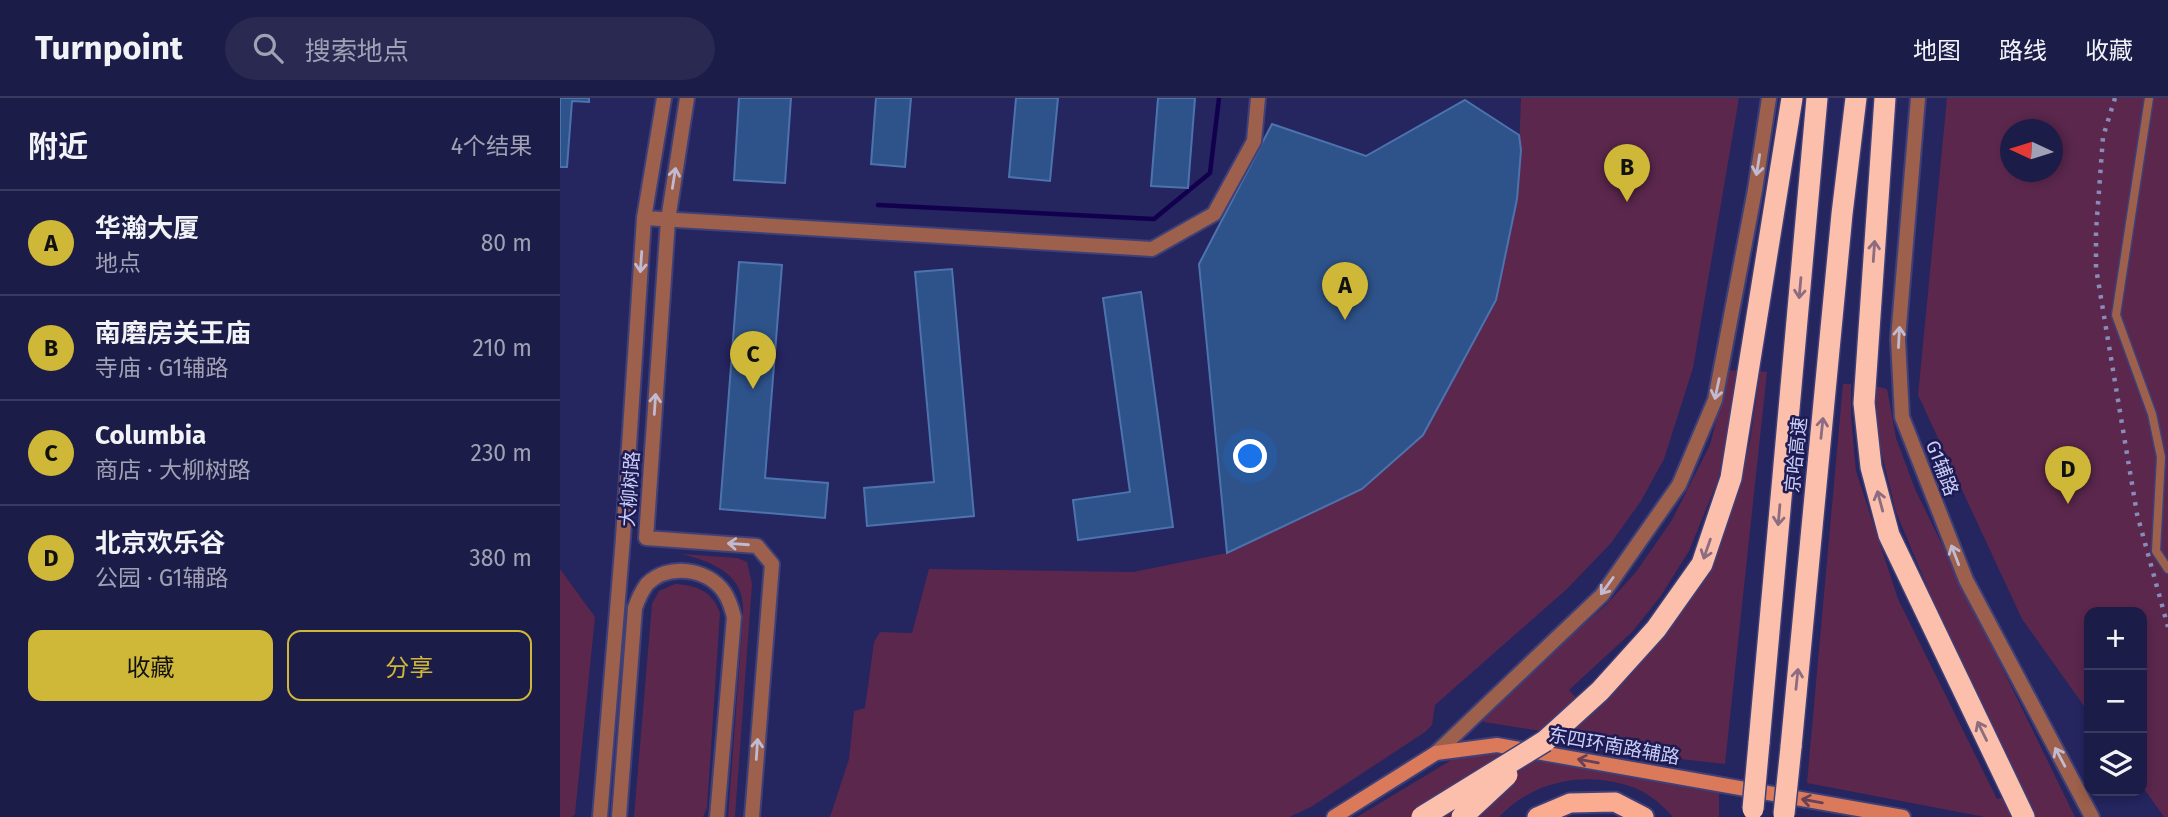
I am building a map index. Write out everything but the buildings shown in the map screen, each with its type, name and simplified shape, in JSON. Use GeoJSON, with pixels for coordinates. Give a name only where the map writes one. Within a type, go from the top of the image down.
{"type":"FeatureCollection","features":[{"type":"Feature","properties":{"kind":"highway"},"geometry":{"type":"LineString","coordinates":[[1462,817],[1600,691],[1656,629],[1702,564],[1731,478],[1792,98]]}},
{"type":"Feature","properties":{"kind":"highway","name":"京哈高速"},"geometry":{"type":"LineString","coordinates":[[1752,813],[1817,98]]}},
{"type":"Feature","properties":{"kind":"highway","name":"京哈高速"},"geometry":{"type":"LineString","coordinates":[[1784,816],[1856,98]]}},
{"type":"Feature","properties":{"kind":"highway"},"geometry":{"type":"LineString","coordinates":[[1885,98],[1864,402],[1871,467],[1889,535],[2024,817]]}},
{"type":"Feature","properties":{"kind":"highway"},"geometry":{"type":"LineString","coordinates":[[1422,817],[1545,741]]}},
{"type":"Feature","properties":{"kind":"highway"},"geometry":{"type":"LineString","coordinates":[[1537,817],[1570,803],[1615,802],[1644,817]]}},
{"type":"Feature","properties":{"kind":"main road","name":"东四环南路辅路"},"geometry":{"type":"LineString","coordinates":[[1334,817],[1436,753],[1497,745],[1903,817]]}},
{"type":"Feature","properties":{"kind":"street","name":"大柳树路"},"geometry":{"type":"LineString","coordinates":[[600,817],[623,538],[644,218],[664,98]]}},
{"type":"Feature","properties":{"kind":"street","name":"大柳树路"},"geometry":{"type":"LineString","coordinates":[[687,98],[668,220],[646,538],[757,546],[772,564],[752,817]]}},
{"type":"Feature","properties":{"kind":"street"},"geometry":{"type":"LineString","coordinates":[[644,218],[1152,249],[1214,214],[1254,141],[1258,98]]}},
{"type":"Feature","properties":{"kind":"street"},"geometry":{"type":"LineString","coordinates":[[1436,753],[1602,595],[1679,485],[1715,400],[1755,190],[1769,98]]}},
{"type":"Feature","properties":{"kind":"street","name":"G1辅路"},"geometry":{"type":"LineString","coordinates":[[1919,98],[1898,339],[1902,417],[1966,580],[2092,817]]}},
{"type":"Feature","properties":{"kind":"street"},"geometry":{"type":"LineString","coordinates":[[623,538],[646,538]]}},
{"type":"Feature","properties":{"kind":"street"},"geometry":{"type":"LineString","coordinates":[[619,815],[635,608],[640,593],[649,582],[661,575],[689,570],[714,582],[724,592],[734,617],[717,817]]}},
{"type":"Feature","properties":{"kind":"lane"},"geometry":{"type":"LineString","coordinates":[[2149,98],[2116,315],[2152,414],[2161,457],[2156,551],[2168,569]]}},
{"type":"Feature","properties":{"kind":"shaded area"},"geometry":{"type":"Polygon","coordinates":[[[1521,98],[1739,98],[1693,368],[1664,459],[1641,501],[1611,543],[1567,589],[1435,705],[1432,725],[1425,732],[1311,807],[1289,817],[830,817],[849,759],[854,711],[865,708],[874,642],[880,632],[912,633],[929,569],[1133,572],[1227,553],[1362,489],[1423,435],[1496,300],[1517,199],[1521,98]]]}},
{"type":"Feature","properties":{"kind":"shaded area"},"geometry":{"type":"Polygon","coordinates":[[[1947,98],[2168,98],[2168,817],[2164,817],[2147,793],[2147,607],[2084,607],[2084,706],[2022,619],[1918,395],[1947,98]]]}},
{"type":"Feature","properties":{"kind":"shaded area"},"geometry":{"type":"Polygon","coordinates":[[[1729,370],[1740,371],[1718,480],[1689,551],[1660,597],[1632,632],[1569,690],[1587,710],[1719,543],[1737,495],[1750,441],[1760,371],[1767,372],[1725,764],[1680,759],[1572,736],[1484,722],[1482,718],[1498,701],[1607,604],[1636,572],[1672,520],[1710,445],[1729,370]]]}},
{"type":"Feature","properties":{"kind":"shaded area"},"geometry":{"type":"Polygon","coordinates":[[[1843,384],[1851,384],[1856,471],[1898,599],[1997,799],[2024,791],[2012,772],[1947,634],[1896,512],[1879,443],[1875,386],[1887,389],[1896,438],[1915,489],[2075,817],[1985,817],[1807,783],[1843,384]]]}},
{"type":"Feature","properties":{"kind":"shaded area"},"geometry":{"type":"Polygon","coordinates":[[[682,554],[737,558],[747,562],[752,584],[735,817],[728,817],[743,617],[742,597],[737,585],[725,572],[709,563],[682,554]]]}},
{"type":"Feature","properties":{"kind":"shaded area"},"geometry":{"type":"Polygon","coordinates":[[[560,569],[595,617],[575,814],[572,817],[560,817],[560,569]]]}},
{"type":"Feature","properties":{"kind":"shaded area"},"geometry":{"type":"Polygon","coordinates":[[[675,584],[703,591],[713,600],[720,613],[707,808],[703,817],[634,817],[652,604],[659,591],[675,584]]]}},
{"type":"Feature","properties":{"kind":"shaded area"},"geometry":{"type":"Polygon","coordinates":[[[1481,751],[1719,793],[1719,817],[1673,817],[1656,800],[1635,788],[1598,780],[1580,780],[1562,782],[1528,794],[1499,817],[1357,817],[1458,756],[1481,751]]]}},
{"type":"Feature","properties":{"kind":"waterway"},"geometry":{"type":"LineString","coordinates":[[878,205],[1154,219],[1210,173],[1219,98]]}},
{"type":"Feature","properties":{"kind":"railway"},"geometry":{"type":"LineString","coordinates":[[2115,98],[2103,137],[2096,268],[2137,514],[2168,627]]}},
{"type":"Feature","properties":{"kind":"place","name":"南磨房关王庙"},"geometry":{"type":"Point","coordinates":[1627,202]}},
{"type":"Feature","properties":{"kind":"place","name":"华瀚大厦"},"geometry":{"type":"Point","coordinates":[1345,320]}},
{"type":"Feature","properties":{"kind":"place","name":"Columbia"},"geometry":{"type":"Point","coordinates":[753,389]}},
{"type":"Feature","properties":{"kind":"place","name":"北京欢乐谷"},"geometry":{"type":"Point","coordinates":[2068,504]}}]}
